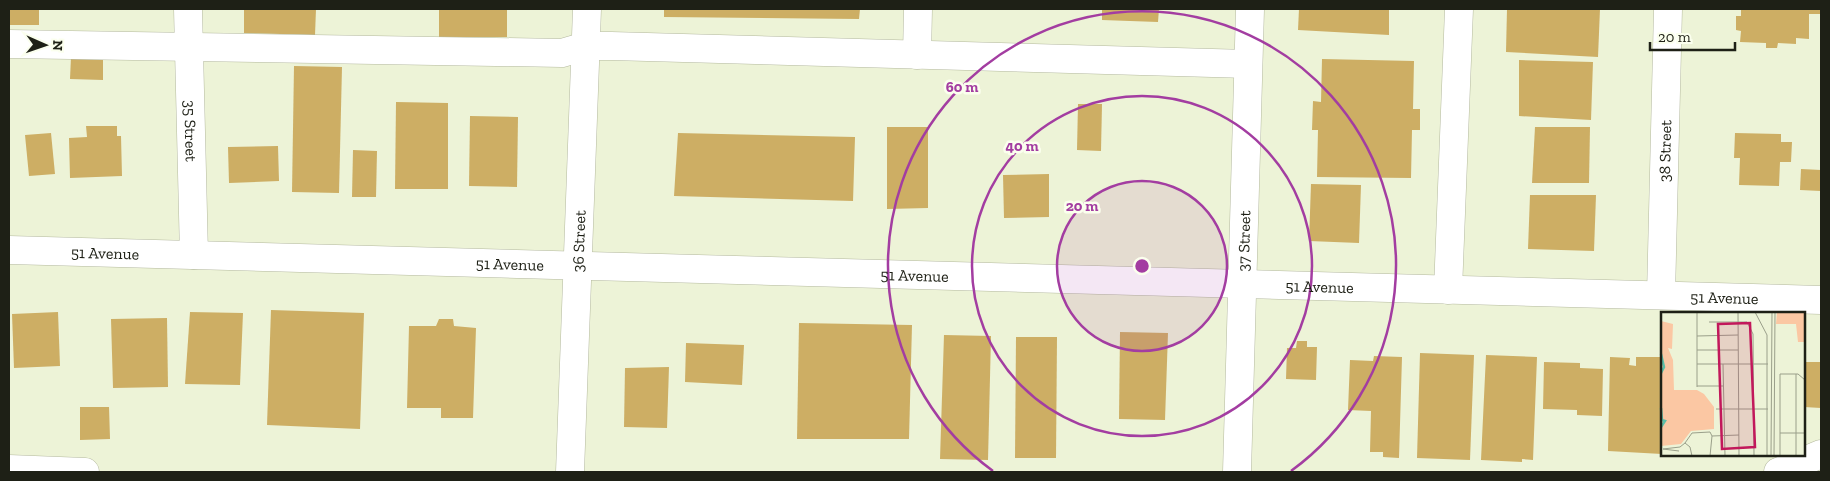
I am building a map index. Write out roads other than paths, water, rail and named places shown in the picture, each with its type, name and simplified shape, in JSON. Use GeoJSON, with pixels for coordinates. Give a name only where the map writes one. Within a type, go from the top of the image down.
{"type":"FeatureCollection","features":[{"type":"Feature","properties":{"kind":"street","name":"35 Street"},"geometry":{"type":"LineString","coordinates":[[188,9],[194,255]]}},
{"type":"Feature","properties":{"kind":"street","name":"36 Street"},"geometry":{"type":"LineString","coordinates":[[570,472],[587,9]]}},
{"type":"Feature","properties":{"kind":"street"},"geometry":{"type":"LineString","coordinates":[[917,55],[918,9]]}},
{"type":"Feature","properties":{"kind":"street","name":"37 Street"},"geometry":{"type":"LineString","coordinates":[[1237,472],[1250,9]]}},
{"type":"Feature","properties":{"kind":"street"},"geometry":{"type":"LineString","coordinates":[[1448,290],[1459,9]]}},
{"type":"Feature","properties":{"kind":"street","name":"38 Street"},"geometry":{"type":"LineString","coordinates":[[1661,295],[1668,9]]}},
{"type":"Feature","properties":{"kind":"street"},"geometry":{"type":"LineString","coordinates":[[9,44],[562,53],[586,46],[1248,64]]}},
{"type":"Feature","properties":{"kind":"street","name":"51 Avenue"},"geometry":{"type":"LineString","coordinates":[[9,250],[1821,300]]}},
{"type":"Feature","properties":{"kind":"street"},"geometry":{"type":"LineString","coordinates":[[1778,472],[1821,454]]}},
{"type":"Feature","properties":{"kind":"street"},"geometry":{"type":"LineString","coordinates":[[9,469],[85,472]]}}]}
